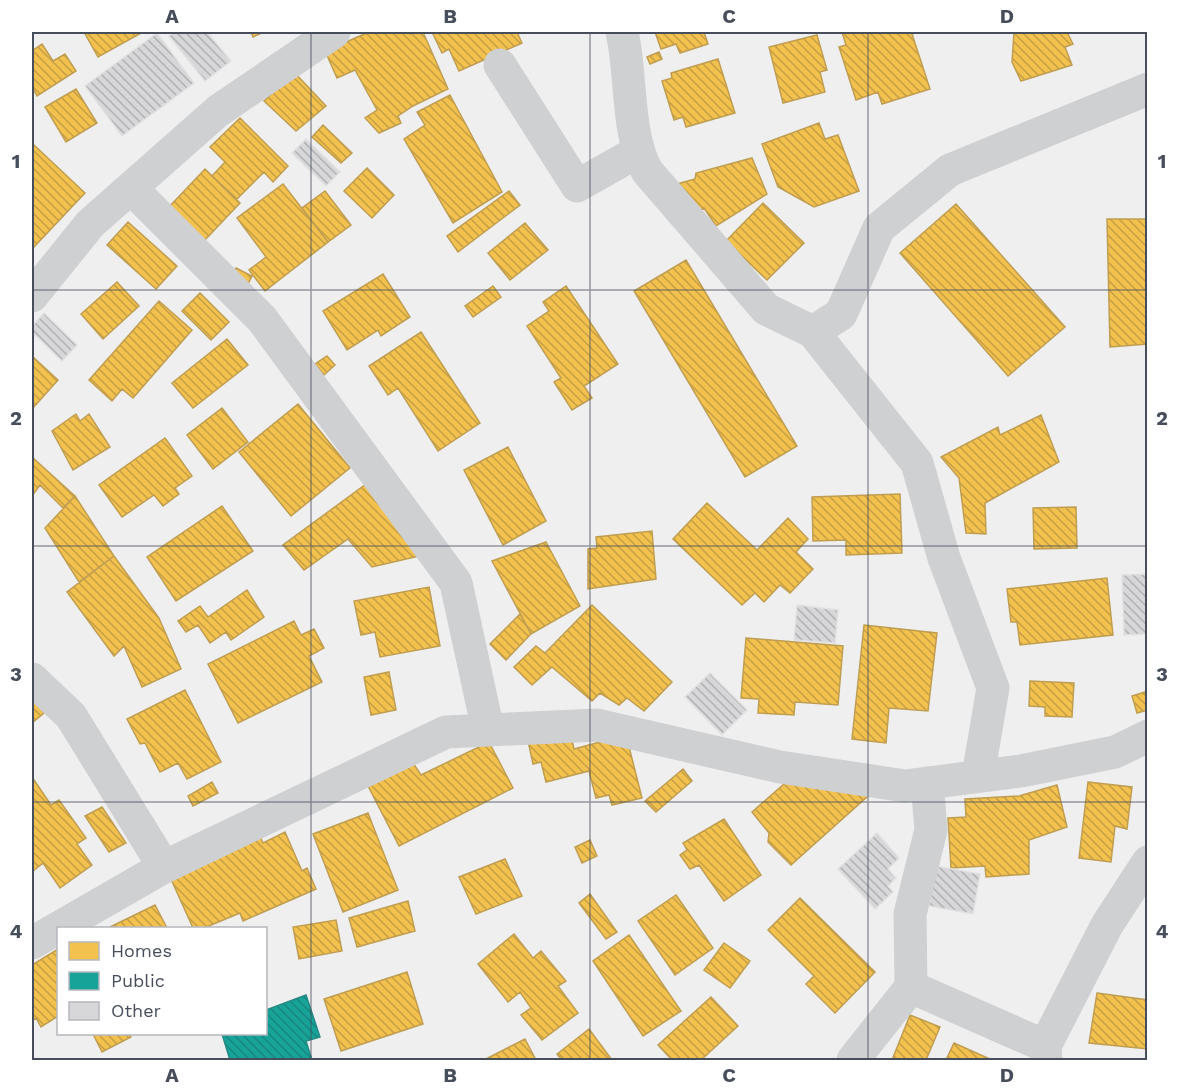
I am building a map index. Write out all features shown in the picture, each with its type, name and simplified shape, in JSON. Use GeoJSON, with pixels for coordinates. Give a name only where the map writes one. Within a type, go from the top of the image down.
{"type":"FeatureCollection","features":[{"type":"Feature","properties":{"kind":"street"},"geometry":{"type":"LineString","coordinates":[[32,296],[90,224],[218,111],[334,32]]}},
{"type":"Feature","properties":{"kind":"street"},"geometry":{"type":"LineString","coordinates":[[622,32],[628,59],[637,152],[647,171],[766,309],[813,332],[917,463],[944,558],[993,688],[978,776]]}},
{"type":"Feature","properties":{"kind":"street"},"geometry":{"type":"LineString","coordinates":[[500,65],[577,186],[637,152]]}},
{"type":"Feature","properties":{"kind":"street"},"geometry":{"type":"LineString","coordinates":[[813,332],[842,314],[879,228],[950,170],[1148,89]]}},
{"type":"Feature","properties":{"kind":"street"},"geometry":{"type":"LineString","coordinates":[[131,188],[262,319],[456,582],[488,730]]}},
{"type":"Feature","properties":{"kind":"street"},"geometry":{"type":"LineString","coordinates":[[32,679],[71,716],[164,867]]}},
{"type":"Feature","properties":{"kind":"street"},"geometry":{"type":"LineString","coordinates":[[60,927],[164,867],[446,732],[597,725],[780,767],[905,786],[1021,771],[1115,752],[1148,736]]}},
{"type":"Feature","properties":{"kind":"street"},"geometry":{"type":"LineString","coordinates":[[853,1060],[911,987],[910,914],[931,830],[927,783]]}},
{"type":"Feature","properties":{"kind":"street"},"geometry":{"type":"LineString","coordinates":[[911,987],[1045,1053],[1107,925],[1142,879]]}},
{"type":"Feature","properties":{"kind":"street"},"geometry":{"type":"LineString","coordinates":[[32,943],[57,929]]}},
{"type":"Feature","properties":{"kind":"building: Homes"},"geometry":{"type":"Polygon","coordinates":[[[84,32],[143,32],[98,57],[84,32]]]}},
{"type":"Feature","properties":{"kind":"building: Homes"},"geometry":{"type":"Polygon","coordinates":[[[251,32],[264,32],[253,37],[251,32]]]}},
{"type":"Feature","properties":{"kind":"building: Homes"},"geometry":{"type":"Polygon","coordinates":[[[369,32],[409,32],[410,34],[423,32],[448,89],[413,106],[398,116],[401,123],[379,133],[365,118],[377,110],[355,70],[337,78],[325,51],[369,32]]]}},
{"type":"Feature","properties":{"kind":"building: Homes"},"geometry":{"type":"Polygon","coordinates":[[[432,32],[517,32],[522,43],[459,71],[449,49],[442,53],[432,32]]]}},
{"type":"Feature","properties":{"kind":"building: Homes"},"geometry":{"type":"Polygon","coordinates":[[[655,32],[704,32],[708,44],[680,53],[676,44],[661,49],[655,32]]]}},
{"type":"Feature","properties":{"kind":"building: Homes"},"geometry":{"type":"Polygon","coordinates":[[[842,32],[918,32],[912,34],[930,89],[882,104],[878,92],[856,100],[839,47],[846,45],[842,32]]]}},
{"type":"Feature","properties":{"kind":"building: Homes"},"geometry":{"type":"Polygon","coordinates":[[[1014,32],[1067,32],[1073,44],[1065,47],[1072,65],[1021,81],[1012,62],[1014,32]]]}},
{"type":"Feature","properties":{"kind":"building: Homes"},"geometry":{"type":"Polygon","coordinates":[[[817,35],[827,70],[820,72],[825,92],[783,103],[769,47],[817,35]]]}},
{"type":"Feature","properties":{"kind":"building: Homes"},"geometry":{"type":"Polygon","coordinates":[[[42,44],[53,61],[65,54],[76,71],[37,96],[32,87],[32,51],[42,44]]]}},
{"type":"Feature","properties":{"kind":"building: Homes"},"geometry":{"type":"Polygon","coordinates":[[[659,52],[662,59],[650,64],[647,57],[659,52]]]}},
{"type":"Feature","properties":{"kind":"building: Homes"},"geometry":{"type":"Polygon","coordinates":[[[718,59],[735,113],[686,127],[683,117],[674,120],[662,81],[672,78],[671,73],[718,59]]]}},
{"type":"Feature","properties":{"kind":"building: Homes"},"geometry":{"type":"Polygon","coordinates":[[[294,72],[326,106],[296,131],[264,101],[294,72]]]}},
{"type":"Feature","properties":{"kind":"building: Homes"},"geometry":{"type":"Polygon","coordinates":[[[76,89],[97,123],[66,142],[45,107],[76,89]]]}},
{"type":"Feature","properties":{"kind":"building: Homes"},"geometry":{"type":"Polygon","coordinates":[[[450,95],[502,192],[453,223],[404,139],[425,125],[417,112],[450,95]]]}},
{"type":"Feature","properties":{"kind":"building: Homes"},"geometry":{"type":"Polygon","coordinates":[[[240,118],[288,166],[273,182],[264,172],[237,199],[212,176],[225,162],[210,147],[240,118]]]}},
{"type":"Feature","properties":{"kind":"building: Homes"},"geometry":{"type":"Polygon","coordinates":[[[819,123],[825,139],[838,135],[859,191],[814,207],[778,187],[762,144],[819,123]]]}},
{"type":"Feature","properties":{"kind":"building: Homes"},"geometry":{"type":"Polygon","coordinates":[[[323,125],[352,153],[341,163],[312,137],[323,125]]]}},
{"type":"Feature","properties":{"kind":"building: Homes"},"geometry":{"type":"Polygon","coordinates":[[[34,145],[85,193],[32,249],[32,148],[34,145]]]}},
{"type":"Feature","properties":{"kind":"building: Homes"},"geometry":{"type":"Polygon","coordinates":[[[752,158],[767,194],[716,226],[704,208],[697,212],[677,184],[695,179],[696,173],[752,158]]]}},
{"type":"Feature","properties":{"kind":"building: Homes"},"geometry":{"type":"Polygon","coordinates":[[[367,168],[394,195],[372,218],[344,191],[367,168]]]}},
{"type":"Feature","properties":{"kind":"building: Homes"},"geometry":{"type":"Polygon","coordinates":[[[205,169],[240,203],[204,241],[168,208],[205,169]]]}},
{"type":"Feature","properties":{"kind":"building: Homes"},"geometry":{"type":"Polygon","coordinates":[[[283,184],[328,242],[265,291],[249,270],[266,257],[237,218],[283,184]]]}},
{"type":"Feature","properties":{"kind":"building: Homes"},"geometry":{"type":"Polygon","coordinates":[[[325,191],[351,225],[328,242],[302,208],[325,191]]]}},
{"type":"Feature","properties":{"kind":"building: Homes"},"geometry":{"type":"Polygon","coordinates":[[[509,191],[520,205],[458,252],[447,236],[509,191]]]}},
{"type":"Feature","properties":{"kind":"building: Homes"},"geometry":{"type":"Polygon","coordinates":[[[763,203],[804,243],[767,280],[726,241],[763,203]]]}},
{"type":"Feature","properties":{"kind":"building: Homes"},"geometry":{"type":"Polygon","coordinates":[[[956,204],[1065,327],[1008,376],[900,253],[956,204]]]}},
{"type":"Feature","properties":{"kind":"building: Homes"},"geometry":{"type":"Polygon","coordinates":[[[1107,219],[1148,219],[1148,344],[1110,347],[1107,219]]]}},
{"type":"Feature","properties":{"kind":"building: Homes"},"geometry":{"type":"Polygon","coordinates":[[[128,222],[177,266],[156,289],[107,245],[128,222]]]}},
{"type":"Feature","properties":{"kind":"building: Homes"},"geometry":{"type":"Polygon","coordinates":[[[525,223],[548,250],[510,280],[488,253],[525,223]]]}},
{"type":"Feature","properties":{"kind":"building: Homes"},"geometry":{"type":"Polygon","coordinates":[[[686,260],[797,446],[745,477],[634,291],[686,260]]]}},
{"type":"Feature","properties":{"kind":"building: Homes"},"geometry":{"type":"Polygon","coordinates":[[[236,268],[252,276],[248,284],[232,276],[236,268]]]}},
{"type":"Feature","properties":{"kind":"building: Homes"},"geometry":{"type":"Polygon","coordinates":[[[383,274],[410,317],[381,336],[378,330],[347,350],[323,311],[383,274]]]}},
{"type":"Feature","properties":{"kind":"building: Homes"},"geometry":{"type":"Polygon","coordinates":[[[117,282],[139,306],[103,339],[81,314],[117,282]]]}},
{"type":"Feature","properties":{"kind":"building: Homes"},"geometry":{"type":"Polygon","coordinates":[[[493,286],[501,297],[473,317],[465,306],[493,286]]]}},
{"type":"Feature","properties":{"kind":"building: Homes"},"geometry":{"type":"Polygon","coordinates":[[[566,286],[618,364],[584,386],[592,398],[572,410],[554,382],[561,378],[527,326],[549,311],[543,302],[566,286]]]}},
{"type":"Feature","properties":{"kind":"building: Homes"},"geometry":{"type":"Polygon","coordinates":[[[200,293],[229,322],[211,340],[182,311],[200,293]]]}},
{"type":"Feature","properties":{"kind":"building: Homes"},"geometry":{"type":"Polygon","coordinates":[[[159,301],[192,330],[133,398],[122,389],[112,401],[89,380],[159,301]]]}},
{"type":"Feature","properties":{"kind":"building: Homes"},"geometry":{"type":"Polygon","coordinates":[[[421,332],[480,423],[438,451],[398,388],[388,395],[369,366],[421,332]]]}},
{"type":"Feature","properties":{"kind":"building: Homes"},"geometry":{"type":"Polygon","coordinates":[[[227,339],[248,365],[193,408],[172,383],[227,339]]]}},
{"type":"Feature","properties":{"kind":"building: Homes"},"geometry":{"type":"Polygon","coordinates":[[[32,356],[58,380],[32,409],[32,356]]]}},
{"type":"Feature","properties":{"kind":"building: Homes"},"geometry":{"type":"Polygon","coordinates":[[[327,356],[335,365],[324,375],[315,364],[327,356]]]}},
{"type":"Feature","properties":{"kind":"building: Homes"},"geometry":{"type":"Polygon","coordinates":[[[298,404],[350,468],[291,516],[239,452],[298,404]]]}},
{"type":"Feature","properties":{"kind":"building: Homes"},"geometry":{"type":"Polygon","coordinates":[[[222,408],[248,442],[213,469],[187,435],[222,408]]]}},
{"type":"Feature","properties":{"kind":"building: Homes"},"geometry":{"type":"Polygon","coordinates":[[[76,414],[80,421],[89,414],[110,447],[73,470],[52,431],[76,414]]]}},
{"type":"Feature","properties":{"kind":"building: Homes"},"geometry":{"type":"Polygon","coordinates":[[[1041,415],[1059,462],[985,503],[986,534],[966,533],[959,478],[941,457],[998,427],[1000,435],[1041,415]]]}},
{"type":"Feature","properties":{"kind":"building: Homes"},"geometry":{"type":"Polygon","coordinates":[[[165,438],[192,476],[175,488],[179,494],[163,506],[154,495],[122,517],[99,485],[165,438]]]}},
{"type":"Feature","properties":{"kind":"building: Homes"},"geometry":{"type":"Polygon","coordinates":[[[508,447],[546,521],[503,545],[464,470],[508,447]]]}},
{"type":"Feature","properties":{"kind":"building: Homes"},"geometry":{"type":"Polygon","coordinates":[[[32,457],[75,496],[63,508],[40,485],[32,496],[32,457]]]}},
{"type":"Feature","properties":{"kind":"building: Homes"},"geometry":{"type":"Polygon","coordinates":[[[366,484],[419,556],[372,567],[348,539],[304,570],[283,545],[366,484]]]}},
{"type":"Feature","properties":{"kind":"building: Homes"},"geometry":{"type":"Polygon","coordinates":[[[900,494],[902,553],[846,555],[846,540],[813,541],[812,497],[900,494]]]}},
{"type":"Feature","properties":{"kind":"building: Homes"},"geometry":{"type":"Polygon","coordinates":[[[75,496],[114,556],[79,582],[45,528],[75,496]]]}},
{"type":"Feature","properties":{"kind":"building: Homes"},"geometry":{"type":"Polygon","coordinates":[[[707,503],[757,550],[788,518],[808,539],[796,552],[813,569],[790,593],[780,585],[764,602],[755,593],[742,605],[673,539],[707,503]]]}},
{"type":"Feature","properties":{"kind":"building: Homes"},"geometry":{"type":"Polygon","coordinates":[[[222,506],[253,551],[176,601],[147,557],[222,506]]]}},
{"type":"Feature","properties":{"kind":"building: Homes"},"geometry":{"type":"Polygon","coordinates":[[[1076,507],[1077,548],[1034,549],[1033,508],[1076,507]]]}},
{"type":"Feature","properties":{"kind":"building: Homes"},"geometry":{"type":"Polygon","coordinates":[[[652,531],[656,579],[588,589],[588,549],[597,548],[596,537],[652,531]]]}},
{"type":"Feature","properties":{"kind":"building: Homes"},"geometry":{"type":"Polygon","coordinates":[[[546,542],[580,606],[531,634],[492,561],[546,542]]]}},
{"type":"Feature","properties":{"kind":"building: Homes"},"geometry":{"type":"Polygon","coordinates":[[[114,556],[159,618],[181,669],[142,687],[124,646],[114,656],[67,592],[114,556]]]}},
{"type":"Feature","properties":{"kind":"building: Homes"},"geometry":{"type":"Polygon","coordinates":[[[1107,578],[1113,635],[1020,645],[1017,622],[1011,622],[1007,589],[1107,578]]]}},
{"type":"Feature","properties":{"kind":"building: Homes"},"geometry":{"type":"Polygon","coordinates":[[[429,587],[440,646],[380,657],[375,632],[361,635],[354,601],[429,587]]]}},
{"type":"Feature","properties":{"kind":"building: Homes"},"geometry":{"type":"Polygon","coordinates":[[[247,590],[264,617],[231,640],[226,632],[210,643],[198,625],[186,632],[178,621],[200,606],[208,617],[247,590]]]}},
{"type":"Feature","properties":{"kind":"building: Homes"},"geometry":{"type":"Polygon","coordinates":[[[592,605],[672,682],[644,711],[627,698],[619,705],[600,693],[592,701],[552,667],[532,685],[514,667],[536,646],[545,653],[592,605]]]}},
{"type":"Feature","properties":{"kind":"building: Homes"},"geometry":{"type":"Polygon","coordinates":[[[520,614],[531,634],[506,660],[490,644],[520,614]]]}},
{"type":"Feature","properties":{"kind":"building: Homes"},"geometry":{"type":"Polygon","coordinates":[[[294,621],[301,635],[314,629],[324,648],[309,656],[322,682],[238,723],[208,664],[294,621]]]}},
{"type":"Feature","properties":{"kind":"building: Homes"},"geometry":{"type":"Polygon","coordinates":[[[864,625],[937,633],[928,711],[889,708],[886,743],[852,739],[864,625]]]}},
{"type":"Feature","properties":{"kind":"building: Homes"},"geometry":{"type":"Polygon","coordinates":[[[746,638],[843,646],[838,705],[795,702],[794,715],[758,713],[759,699],[741,698],[746,638]]]}},
{"type":"Feature","properties":{"kind":"building: Homes"},"geometry":{"type":"Polygon","coordinates":[[[389,672],[396,710],[371,715],[364,677],[389,672]]]}},
{"type":"Feature","properties":{"kind":"building: Homes"},"geometry":{"type":"Polygon","coordinates":[[[1030,681],[1074,683],[1072,717],[1045,716],[1045,707],[1029,706],[1030,681]]]}},
{"type":"Feature","properties":{"kind":"building: Homes"},"geometry":{"type":"Polygon","coordinates":[[[185,690],[221,762],[187,779],[178,763],[160,772],[145,743],[140,744],[127,719],[185,690]]]}},
{"type":"Feature","properties":{"kind":"building: Homes"},"geometry":{"type":"Polygon","coordinates":[[[1148,691],[1148,710],[1137,713],[1132,696],[1148,691]]]}},
{"type":"Feature","properties":{"kind":"building: Homes"},"geometry":{"type":"Polygon","coordinates":[[[32,696],[44,713],[32,723],[32,696]]]}},
{"type":"Feature","properties":{"kind":"building: Homes"},"geometry":{"type":"Polygon","coordinates":[[[570,731],[574,749],[626,735],[642,798],[612,805],[609,795],[596,798],[589,771],[546,782],[541,762],[533,764],[528,741],[570,731]]]}},
{"type":"Feature","properties":{"kind":"building: Homes"},"geometry":{"type":"Polygon","coordinates":[[[489,742],[513,788],[399,846],[367,784],[413,763],[421,775],[489,742]]]}},
{"type":"Feature","properties":{"kind":"building: Homes"},"geometry":{"type":"Polygon","coordinates":[[[683,769],[692,781],[656,812],[645,801],[683,769]]]}},
{"type":"Feature","properties":{"kind":"building: Homes"},"geometry":{"type":"Polygon","coordinates":[[[793,776],[868,796],[791,865],[768,842],[769,833],[752,812],[793,776]]]}},
{"type":"Feature","properties":{"kind":"building: Homes"},"geometry":{"type":"Polygon","coordinates":[[[32,777],[51,805],[59,800],[86,838],[77,844],[92,865],[60,888],[43,863],[32,872],[32,777]]]}},
{"type":"Feature","properties":{"kind":"building: Homes"},"geometry":{"type":"Polygon","coordinates":[[[212,782],[218,793],[193,806],[188,796],[212,782]]]}},
{"type":"Feature","properties":{"kind":"building: Homes"},"geometry":{"type":"Polygon","coordinates":[[[1088,782],[1132,787],[1127,829],[1115,826],[1111,862],[1079,858],[1088,782]]]}},
{"type":"Feature","properties":{"kind":"building: Homes"},"geometry":{"type":"Polygon","coordinates":[[[1057,785],[1067,827],[1029,840],[1029,874],[986,877],[985,866],[951,868],[948,818],[966,817],[965,799],[1019,796],[1057,785]]]}},
{"type":"Feature","properties":{"kind":"building: Homes"},"geometry":{"type":"Polygon","coordinates":[[[102,807],[126,843],[109,852],[85,816],[102,807]]]}},
{"type":"Feature","properties":{"kind":"building: Homes"},"geometry":{"type":"Polygon","coordinates":[[[368,813],[398,890],[343,912],[313,834],[368,813]]]}},
{"type":"Feature","properties":{"kind":"building: Homes"},"geometry":{"type":"Polygon","coordinates":[[[724,819],[761,875],[724,901],[699,865],[690,869],[680,855],[687,850],[683,843],[724,819]]]}},
{"type":"Feature","properties":{"kind":"building: Homes"},"geometry":{"type":"Polygon","coordinates":[[[258,831],[263,843],[285,832],[302,871],[307,868],[316,889],[243,921],[240,913],[206,927],[193,927],[171,879],[258,831]]]}},
{"type":"Feature","properties":{"kind":"building: Homes"},"geometry":{"type":"Polygon","coordinates":[[[590,840],[597,856],[582,863],[575,847],[590,840]]]}},
{"type":"Feature","properties":{"kind":"building: Homes"},"geometry":{"type":"Polygon","coordinates":[[[505,859],[522,896],[476,914],[459,877],[505,859]]]}},
{"type":"Feature","properties":{"kind":"building: Homes"},"geometry":{"type":"Polygon","coordinates":[[[590,894],[617,932],[606,939],[579,903],[590,894]]]}},
{"type":"Feature","properties":{"kind":"building: Homes"},"geometry":{"type":"Polygon","coordinates":[[[676,895],[713,948],[675,975],[638,921],[676,895]]]}},
{"type":"Feature","properties":{"kind":"building: Homes"},"geometry":{"type":"Polygon","coordinates":[[[800,898],[875,972],[835,1013],[806,984],[814,976],[768,930],[800,898]]]}},
{"type":"Feature","properties":{"kind":"building: Homes"},"geometry":{"type":"Polygon","coordinates":[[[408,901],[415,931],[357,947],[349,918],[408,901]]]}},
{"type":"Feature","properties":{"kind":"building: Homes"},"geometry":{"type":"Polygon","coordinates":[[[155,905],[166,927],[110,927],[155,905]]]}},
{"type":"Feature","properties":{"kind":"building: Homes"},"geometry":{"type":"Polygon","coordinates":[[[336,920],[342,951],[299,959],[293,927],[336,920]]]}},
{"type":"Feature","properties":{"kind":"building: Homes"},"geometry":{"type":"Polygon","coordinates":[[[514,934],[533,958],[541,951],[566,981],[558,986],[578,1013],[542,1040],[521,1015],[531,1008],[520,992],[508,1002],[478,964],[514,934]]]}},
{"type":"Feature","properties":{"kind":"building: Homes"},"geometry":{"type":"Polygon","coordinates":[[[629,935],[681,1011],[643,1036],[593,961],[629,935]]]}},
{"type":"Feature","properties":{"kind":"building: Homes"},"geometry":{"type":"Polygon","coordinates":[[[724,943],[750,961],[730,988],[704,970],[724,943]]]}},
{"type":"Feature","properties":{"kind":"building: Homes"},"geometry":{"type":"Polygon","coordinates":[[[57,950],[57,1017],[41,1027],[36,1018],[32,1021],[32,965],[57,950]]]}},
{"type":"Feature","properties":{"kind":"building: Homes"},"geometry":{"type":"Polygon","coordinates":[[[407,972],[423,1024],[341,1051],[324,999],[407,972]]]}},
{"type":"Feature","properties":{"kind":"building: Homes"},"geometry":{"type":"Polygon","coordinates":[[[1097,993],[1148,1000],[1148,1049],[1089,1043],[1097,993]]]}},
{"type":"Feature","properties":{"kind":"building: Homes"},"geometry":{"type":"Polygon","coordinates":[[[711,997],[738,1026],[701,1060],[672,1060],[658,1045],[711,997]]]}},
{"type":"Feature","properties":{"kind":"building: Homes"},"geometry":{"type":"Polygon","coordinates":[[[910,1015],[940,1027],[926,1060],[892,1060],[910,1015]]]}},
{"type":"Feature","properties":{"kind":"building: Homes"},"geometry":{"type":"Polygon","coordinates":[[[589,1029],[612,1060],[562,1060],[557,1054],[589,1029]]]}},
{"type":"Feature","properties":{"kind":"building: Homes"},"geometry":{"type":"Polygon","coordinates":[[[94,1035],[130,1035],[131,1037],[102,1052],[94,1035]]]}},
{"type":"Feature","properties":{"kind":"building: Homes"},"geometry":{"type":"Polygon","coordinates":[[[525,1039],[536,1060],[484,1060],[525,1039]]]}},
{"type":"Feature","properties":{"kind":"building: Homes"},"geometry":{"type":"Polygon","coordinates":[[[954,1043],[992,1060],[946,1060],[954,1043]]]}},
{"type":"Feature","properties":{"kind":"building: Public"},"geometry":{"type":"Polygon","coordinates":[[[306,995],[320,1037],[306,1041],[312,1060],[230,1060],[222,1035],[267,1035],[267,1010],[306,995]]]}},
{"type":"Feature","properties":{"kind":"building: Other"},"geometry":{"type":"Polygon","coordinates":[[[174,32],[207,32],[231,61],[205,81],[169,36],[174,32]]]}},
{"type":"Feature","properties":{"kind":"building: Other"},"geometry":{"type":"Polygon","coordinates":[[[157,33],[194,83],[122,136],[85,86],[157,33]]]}},
{"type":"Feature","properties":{"kind":"building: Other"},"geometry":{"type":"Polygon","coordinates":[[[306,139],[340,172],[326,186],[292,153],[306,139]]]}},
{"type":"Feature","properties":{"kind":"building: Other"},"geometry":{"type":"Polygon","coordinates":[[[44,313],[77,345],[62,361],[32,332],[32,326],[44,313]]]}},
{"type":"Feature","properties":{"kind":"building: Other"},"geometry":{"type":"Polygon","coordinates":[[[1148,574],[1148,634],[1124,635],[1122,575],[1148,574]]]}},
{"type":"Feature","properties":{"kind":"building: Other"},"geometry":{"type":"Polygon","coordinates":[[[797,605],[838,610],[835,643],[794,640],[797,605]]]}},
{"type":"Feature","properties":{"kind":"building: Other"},"geometry":{"type":"Polygon","coordinates":[[[710,673],[747,710],[722,735],[685,697],[710,673]]]}},
{"type":"Feature","properties":{"kind":"building: Other"},"geometry":{"type":"Polygon","coordinates":[[[877,833],[899,858],[888,869],[896,878],[888,886],[893,892],[875,909],[838,869],[877,833]]]}},
{"type":"Feature","properties":{"kind":"building: Other"},"geometry":{"type":"Polygon","coordinates":[[[936,866],[980,874],[973,914],[929,906],[936,866]]]}}]}
